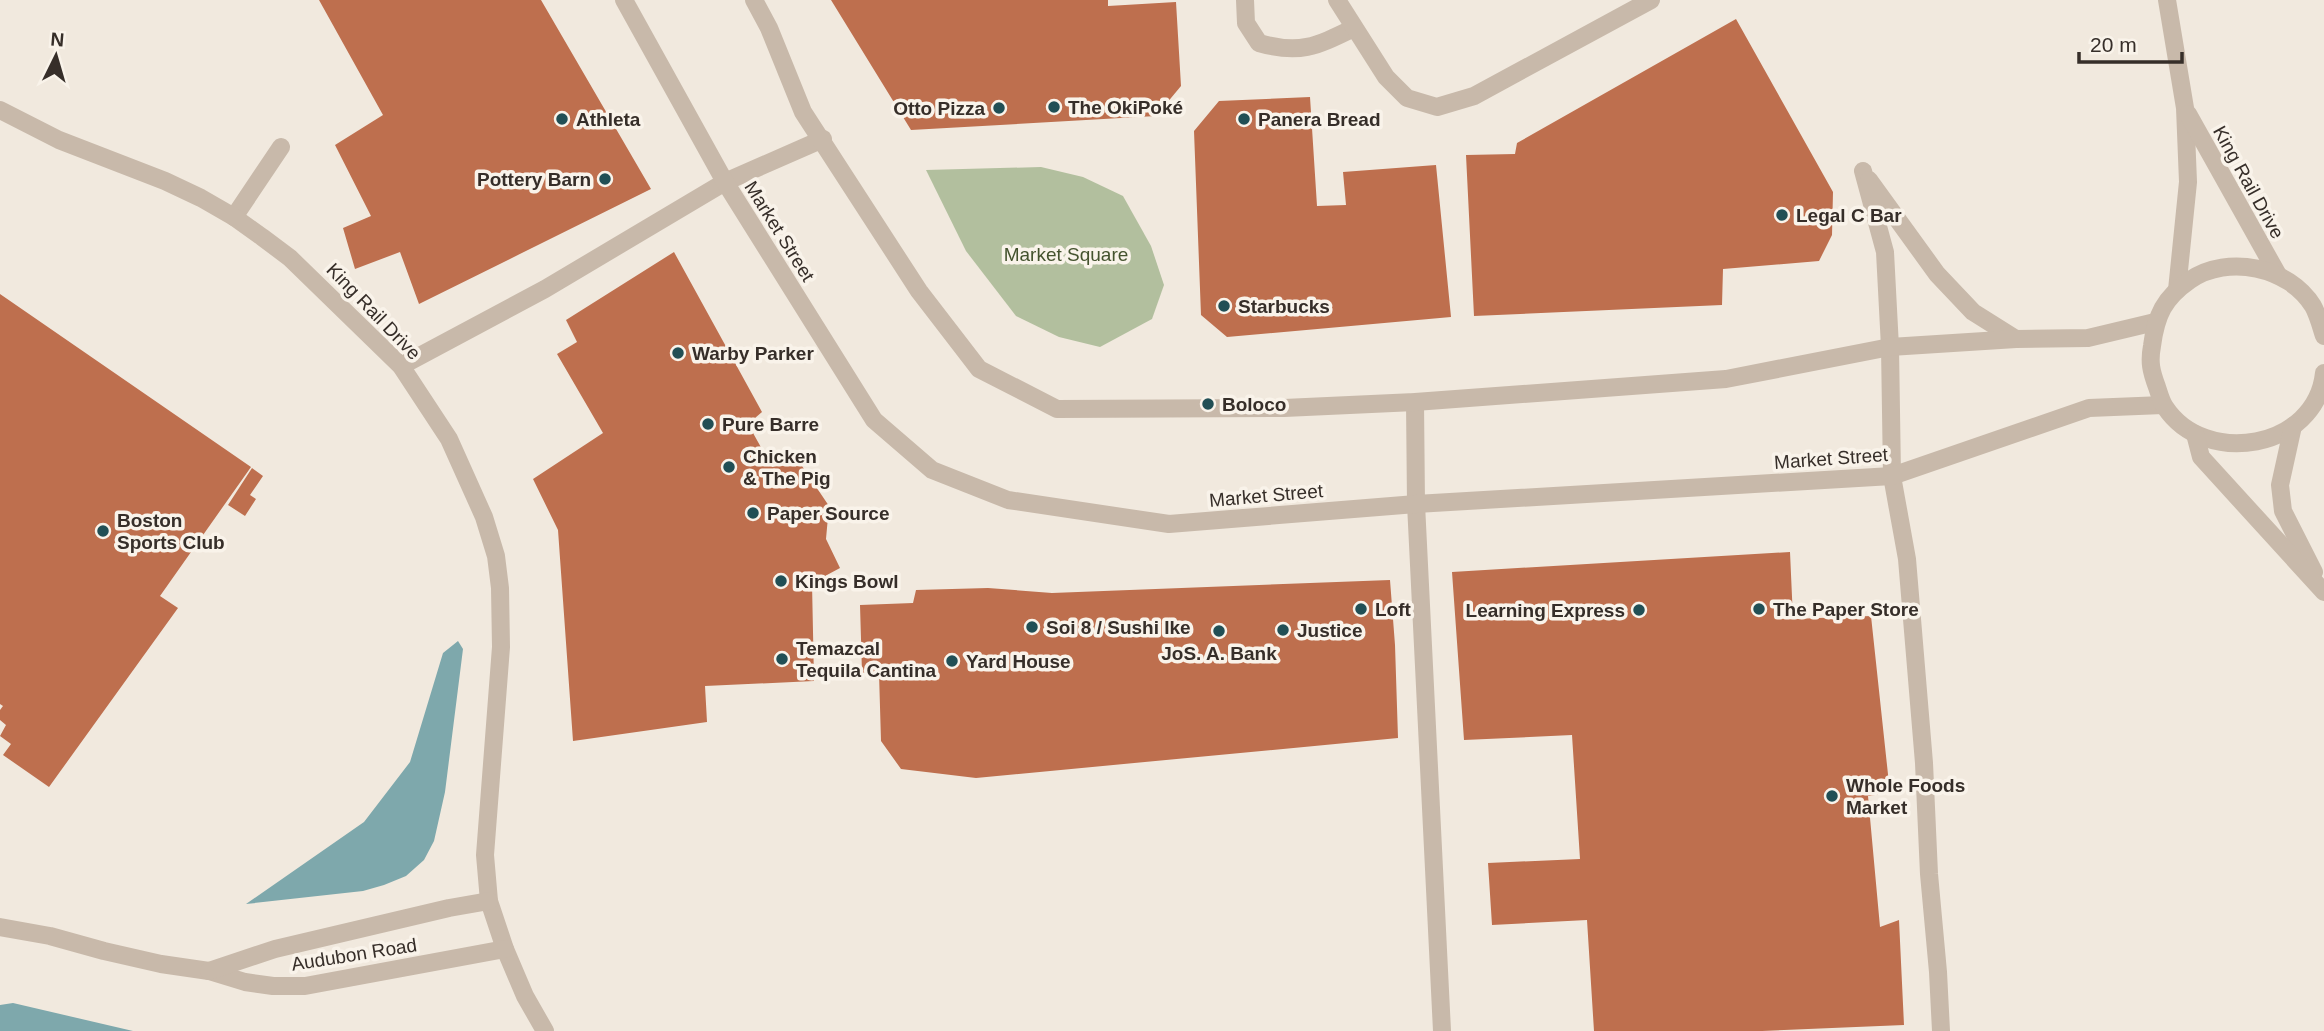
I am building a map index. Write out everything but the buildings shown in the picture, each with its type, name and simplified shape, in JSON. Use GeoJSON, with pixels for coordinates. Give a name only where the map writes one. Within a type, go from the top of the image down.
{"type":"FeatureCollection","features":[{"type":"Feature","properties":{"kind":"street","name":"Market Street"},"geometry":{"type":"LineString","coordinates":[[624,0],[725,182],[874,420],[932,470],[1008,500],[1169,524],[1416,504],[1892,477],[2089,408],[2164,405]]}},
{"type":"Feature","properties":{"kind":"street"},"geometry":{"type":"LineString","coordinates":[[754,0],[769,28],[803,112],[823,139],[919,291],[979,369],[1057,409],[1284,408],[1415,402],[1726,379],[1890,347],[2016,339],[2088,338],[2155,322]]}},
{"type":"Feature","properties":{"kind":"street"},"geometry":{"type":"LineString","coordinates":[[1245,0],[1246,23],[1259,43],[1280,49],[1317,46],[1354,28]]}},
{"type":"Feature","properties":{"kind":"street"},"geometry":{"type":"LineString","coordinates":[[1337,0],[1386,77],[1407,98],[1437,107],[1474,96],[1651,0]]}},
{"type":"Feature","properties":{"kind":"street","name":"King Rail Drive"},"geometry":{"type":"LineString","coordinates":[[2167,0],[2185,108],[2188,182],[2177,290]]}},
{"type":"Feature","properties":{"kind":"street","name":"King Rail Drive"},"geometry":{"type":"LineString","coordinates":[[2185,108],[2278,275]]}},
{"type":"Feature","properties":{"kind":"street","name":"King Rail Drive"},"geometry":{"type":"LineString","coordinates":[[0,110],[59,140],[165,181],[234,217],[290,258],[401,366],[449,439],[484,517],[496,556],[500,589],[501,647],[485,855],[489,901],[525,996],[545,1031]]}},
{"type":"Feature","properties":{"kind":"street"},"geometry":{"type":"LineString","coordinates":[[401,366],[556,283],[725,182],[823,139]]}},
{"type":"Feature","properties":{"kind":"street"},"geometry":{"type":"LineString","coordinates":[[234,217],[281,147]]}},
{"type":"Feature","properties":{"kind":"street"},"geometry":{"type":"LineString","coordinates":[[1941,1031],[1924,763],[1907,559],[1892,477],[1885,252],[1863,171],[1937,274],[1973,312],[2016,339]]}},
{"type":"Feature","properties":{"kind":"street"},"geometry":{"type":"LineString","coordinates":[[2324,336],[2318,308],[2278,275],[2255,268],[2231,267],[2212,270],[2193,278],[2177,290],[2164,305],[2155,322],[2149,365],[2164,405],[2177,422],[2195,433],[2228,444],[2262,442],[2293,426],[2317,407],[2324,373]]}},
{"type":"Feature","properties":{"kind":"street"},"geometry":{"type":"LineString","coordinates":[[1415,402],[1416,504],[1442,1031]]}},
{"type":"Feature","properties":{"kind":"street"},"geometry":{"type":"LineString","coordinates":[[2293,426],[2280,485],[2283,511],[2324,591]]}},
{"type":"Feature","properties":{"kind":"street"},"geometry":{"type":"LineString","coordinates":[[2195,433],[2201,457],[2324,591]]}},
{"type":"Feature","properties":{"kind":"street","name":"Audubon Road"},"geometry":{"type":"LineString","coordinates":[[209,971],[275,949],[489,901]]}},
{"type":"Feature","properties":{"kind":"street","name":"Audubon Road"},"geometry":{"type":"LineString","coordinates":[[0,927],[50,936],[161,964],[209,971],[245,982],[273,986],[305,986],[505,949]]}},
{"type":"Feature","properties":{"kind":"green space","name":"Market Square"},"geometry":{"type":"Polygon","coordinates":[[[1041,167],[1083,177],[1123,196],[1151,246],[1164,285],[1152,319],[1100,347],[1059,337],[1016,316],[966,251],[926,170],[1041,167]]]}},
{"type":"Feature","properties":{"kind":"water"},"geometry":{"type":"Polygon","coordinates":[[[458,641],[463,649],[445,792],[434,841],[424,860],[406,876],[363,891],[246,904],[364,822],[410,762],[443,653],[458,641]]]}},
{"type":"Feature","properties":{"kind":"water"},"geometry":{"type":"Polygon","coordinates":[[[13,1003],[133,1031],[0,1031],[0,1005],[13,1003]]]}},
{"type":"Feature","properties":{"kind":"place","name":"The OkiPoké"},"geometry":{"type":"Point","coordinates":[1054,107]}},
{"type":"Feature","properties":{"kind":"place","name":"Otto Pizza"},"geometry":{"type":"Point","coordinates":[999,108]}},
{"type":"Feature","properties":{"kind":"place","name":"Athleta"},"geometry":{"type":"Point","coordinates":[562,119]}},
{"type":"Feature","properties":{"kind":"place","name":"Panera Bread"},"geometry":{"type":"Point","coordinates":[1244,119]}},
{"type":"Feature","properties":{"kind":"place","name":"Pottery Barn"},"geometry":{"type":"Point","coordinates":[605,179]}},
{"type":"Feature","properties":{"kind":"place","name":"Legal C Bar"},"geometry":{"type":"Point","coordinates":[1782,215]}},
{"type":"Feature","properties":{"kind":"place","name":"Starbucks"},"geometry":{"type":"Point","coordinates":[1224,306]}},
{"type":"Feature","properties":{"kind":"place","name":"Warby Parker"},"geometry":{"type":"Point","coordinates":[678,353]}},
{"type":"Feature","properties":{"kind":"place","name":"Boloco"},"geometry":{"type":"Point","coordinates":[1208,404]}},
{"type":"Feature","properties":{"kind":"place","name":"Pure Barre"},"geometry":{"type":"Point","coordinates":[708,424]}},
{"type":"Feature","properties":{"kind":"place","name":"Chicken & The Pig"},"geometry":{"type":"Point","coordinates":[729,467]}},
{"type":"Feature","properties":{"kind":"place","name":"Paper Source"},"geometry":{"type":"Point","coordinates":[753,513]}},
{"type":"Feature","properties":{"kind":"place","name":"Boston Sports Club"},"geometry":{"type":"Point","coordinates":[103,531]}},
{"type":"Feature","properties":{"kind":"place","name":"Kings Bowl"},"geometry":{"type":"Point","coordinates":[781,581]}},
{"type":"Feature","properties":{"kind":"place","name":"Loft"},"geometry":{"type":"Point","coordinates":[1361,609]}},
{"type":"Feature","properties":{"kind":"place","name":"The Paper Store"},"geometry":{"type":"Point","coordinates":[1759,609]}},
{"type":"Feature","properties":{"kind":"place","name":"Learning Express"},"geometry":{"type":"Point","coordinates":[1639,610]}},
{"type":"Feature","properties":{"kind":"place","name":"Soi 8 / Sushi Ike"},"geometry":{"type":"Point","coordinates":[1032,627]}},
{"type":"Feature","properties":{"kind":"place","name":"Justice"},"geometry":{"type":"Point","coordinates":[1283,630]}},
{"type":"Feature","properties":{"kind":"place","name":"JoS. A. Bank"},"geometry":{"type":"Point","coordinates":[1219,631]}},
{"type":"Feature","properties":{"kind":"place","name":"Temazcal Tequila Cantina"},"geometry":{"type":"Point","coordinates":[782,659]}},
{"type":"Feature","properties":{"kind":"place","name":"Yard House"},"geometry":{"type":"Point","coordinates":[952,661]}},
{"type":"Feature","properties":{"kind":"place","name":"Whole Foods Market"},"geometry":{"type":"Point","coordinates":[1832,796]}}]}
